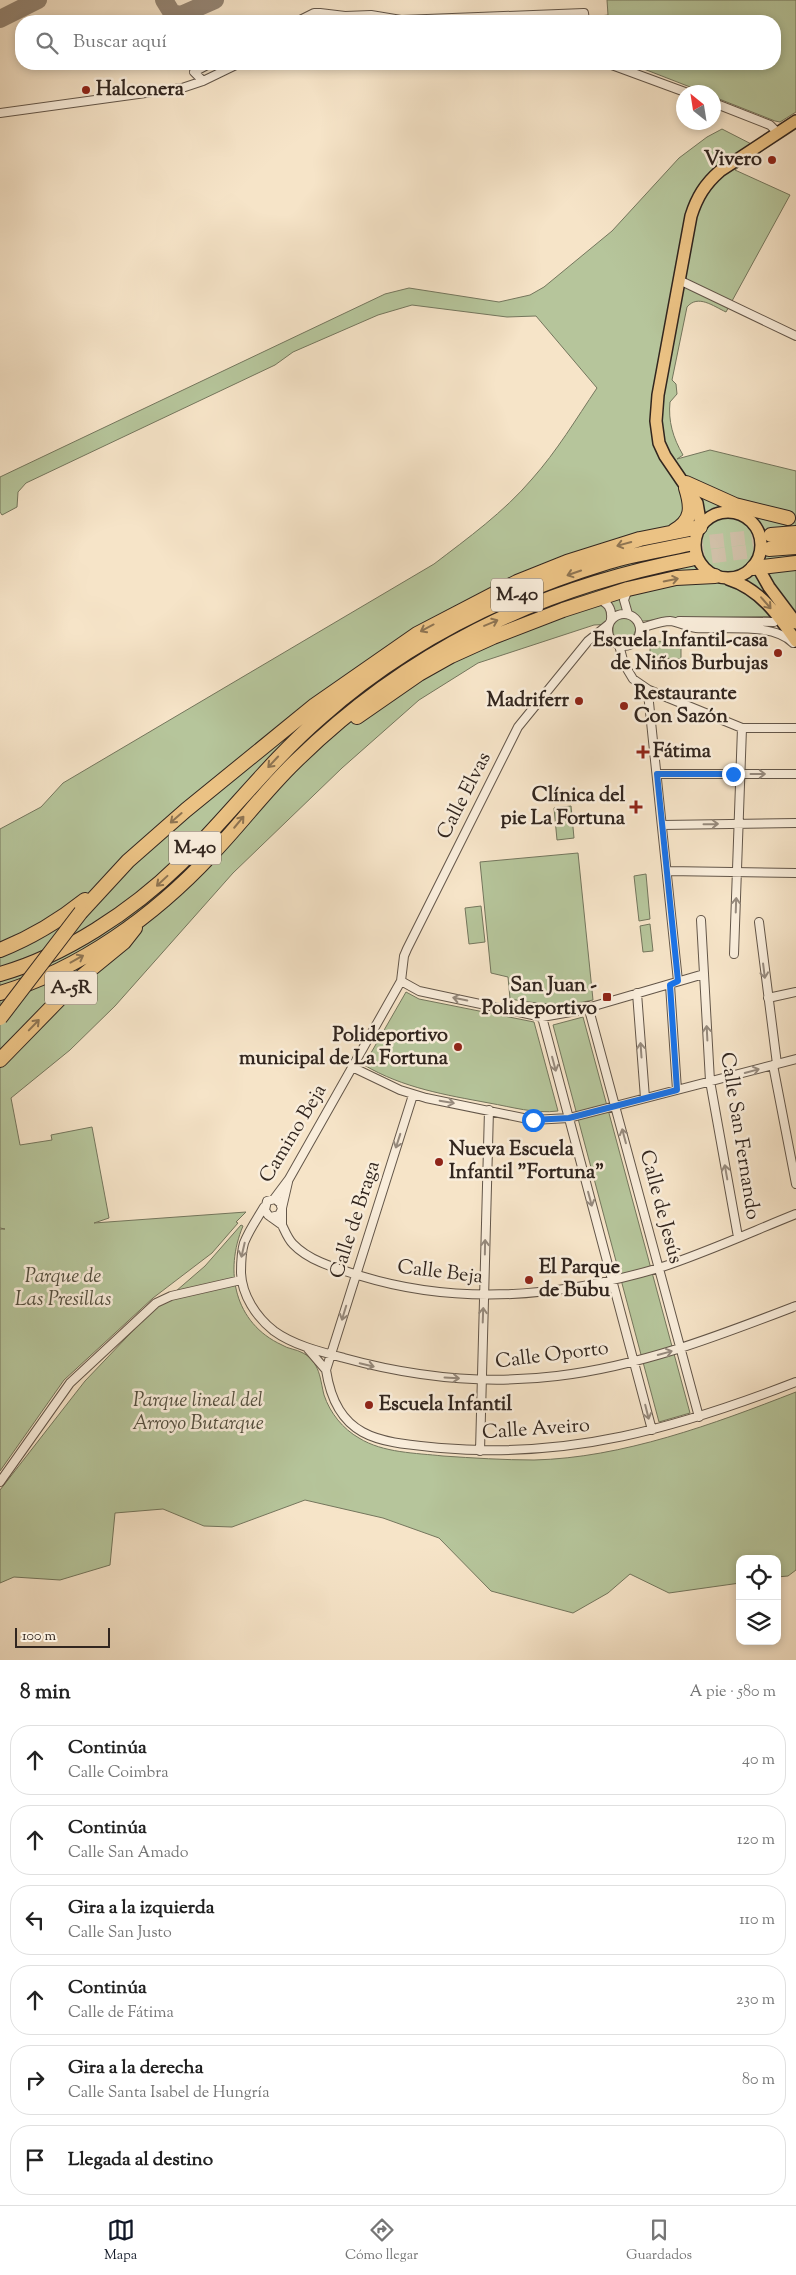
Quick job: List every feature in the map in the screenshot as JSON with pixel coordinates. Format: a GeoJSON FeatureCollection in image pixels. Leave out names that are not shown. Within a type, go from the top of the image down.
{"type":"FeatureCollection","features":[{"type":"Feature","properties":{"kind":"highway"},"geometry":{"type":"LineString","coordinates":[[682,481],[735,505],[792,518]]}},
{"type":"Feature","properties":{"kind":"highway"},"geometry":{"type":"LineString","coordinates":[[672,533],[685,523],[690,515],[691,503],[682,481]]}},
{"type":"Feature","properties":{"kind":"highway"},"geometry":{"type":"LineString","coordinates":[[746,517],[792,518]]}},
{"type":"Feature","properties":{"kind":"highway"},"geometry":{"type":"LineString","coordinates":[[242,766],[349,679],[434,625],[517,582],[567,562],[604,549],[701,527]]}},
{"type":"Feature","properties":{"kind":"highway"},"geometry":{"type":"LineString","coordinates":[[796,533],[770,542],[796,547]]}},
{"type":"Feature","properties":{"kind":"highway","name":"M-40"},"geometry":{"type":"LineString","coordinates":[[0,974],[70,945],[108,921],[156,886],[180,864],[285,750],[362,683],[458,623],[540,585],[610,561],[689,544]]}},
{"type":"Feature","properties":{"kind":"highway","name":"M-40"},"geometry":{"type":"LineString","coordinates":[[0,993],[18,987],[75,961],[143,918],[166,900],[212,854],[296,761],[369,696],[431,654],[477,628],[556,596],[613,577],[691,560]]}},
{"type":"Feature","properties":{"kind":"highway"},"geometry":{"type":"LineString","coordinates":[[756,566],[796,563]]}},
{"type":"Feature","properties":{"kind":"highway"},"geometry":{"type":"LineString","coordinates":[[296,761],[314,752],[357,716],[419,674],[451,656],[493,637],[596,598],[628,589],[676,578],[720,577]]}},
{"type":"Feature","properties":{"kind":"highway","name":"A-5R"},"geometry":{"type":"LineString","coordinates":[[0,1018],[81,912],[128,861],[186,810],[242,766],[272,747],[333,698],[362,683]]}},
{"type":"Feature","properties":{"kind":"highway"},"geometry":{"type":"LineString","coordinates":[[0,950],[40,931],[70,912],[128,861]]}},
{"type":"Feature","properties":{"kind":"highway","name":"A-5R"},"geometry":{"type":"LineString","coordinates":[[0,1060],[80,978],[124,942],[143,918]]}},
{"type":"Feature","properties":{"kind":"main road"},"geometry":{"type":"LineString","coordinates":[[701,527],[697,503],[659,443],[656,421],[658,395],[691,216],[700,193],[720,171],[796,121]]}},
{"type":"Feature","properties":{"kind":"main road"},"geometry":{"type":"LineString","coordinates":[[682,481],[703,496],[746,517],[756,526],[761,537],[762,550],[756,566],[742,576],[720,577]]}},
{"type":"Feature","properties":{"kind":"main road"},"geometry":{"type":"LineString","coordinates":[[733,512],[714,515],[701,527],[695,543],[697,558],[703,567],[720,577],[739,583],[759,594],[796,642]]}},
{"type":"Feature","properties":{"kind":"main road"},"geometry":{"type":"LineString","coordinates":[[756,566],[796,623]]}},
{"type":"Feature","properties":{"kind":"street"},"geometry":{"type":"LineString","coordinates":[[556,15],[584,13],[584,15]]}},
{"type":"Feature","properties":{"kind":"street"},"geometry":{"type":"LineString","coordinates":[[189,86],[194,72],[198,70]]}},
{"type":"Feature","properties":{"kind":"street"},"geometry":{"type":"LineString","coordinates":[[0,113],[189,86],[226,70]]}},
{"type":"Feature","properties":{"kind":"street"},"geometry":{"type":"LineString","coordinates":[[625,70],[676,89]]}},
{"type":"Feature","properties":{"kind":"street"},"geometry":{"type":"LineString","coordinates":[[194,72],[203,81]]}},
{"type":"Feature","properties":{"kind":"street"},"geometry":{"type":"LineString","coordinates":[[721,106],[770,125],[778,133]]}},
{"type":"Feature","properties":{"kind":"street"},"geometry":{"type":"LineString","coordinates":[[679,280],[796,336]]}},
{"type":"Feature","properties":{"kind":"street"},"geometry":{"type":"LineString","coordinates":[[628,589],[624,600],[628,614]]}},
{"type":"Feature","properties":{"kind":"street"},"geometry":{"type":"LineString","coordinates":[[596,598],[608,604],[611,609],[608,631],[610,638],[619,645],[624,646],[634,642],[637,638],[640,628],[636,619],[628,614],[619,614],[610,622]]}},
{"type":"Feature","properties":{"kind":"street"},"geometry":{"type":"LineString","coordinates":[[640,628],[669,621],[774,622]]}},
{"type":"Feature","properties":{"kind":"street"},"geometry":{"type":"LineString","coordinates":[[669,621],[694,628],[774,632],[789,639],[796,646]]}},
{"type":"Feature","properties":{"kind":"street","name":"Calle Elvas"},"geometry":{"type":"LineString","coordinates":[[401,981],[404,956],[407,949],[518,727],[588,641],[610,622]]}},
{"type":"Feature","properties":{"kind":"street"},"geometry":{"type":"LineString","coordinates":[[588,641],[597,638],[610,638]]}},
{"type":"Feature","properties":{"kind":"street"},"geometry":{"type":"LineString","coordinates":[[619,645],[624,664],[633,679],[649,690],[742,728],[796,728]]}},
{"type":"Feature","properties":{"kind":"street"},"geometry":{"type":"LineString","coordinates":[[649,690],[678,981]]}},
{"type":"Feature","properties":{"kind":"street"},"geometry":{"type":"LineString","coordinates":[[734,954],[742,728]]}},
{"type":"Feature","properties":{"kind":"street"},"geometry":{"type":"LineString","coordinates":[[657,774],[796,774]]}},
{"type":"Feature","properties":{"kind":"street"},"geometry":{"type":"LineString","coordinates":[[662,825],[796,823]]}},
{"type":"Feature","properties":{"kind":"street"},"geometry":{"type":"LineString","coordinates":[[667,871],[796,873]]}},
{"type":"Feature","properties":{"kind":"street","name":"Calle San Fernando"},"geometry":{"type":"LineString","coordinates":[[701,920],[710,1081],[738,1237]]}},
{"type":"Feature","properties":{"kind":"street"},"geometry":{"type":"LineString","coordinates":[[759,922],[775,1064],[796,1184]]}},
{"type":"Feature","properties":{"kind":"street"},"geometry":{"type":"LineString","coordinates":[[401,981],[419,991],[542,1017],[566,1014],[588,1006],[670,985],[704,974]]}},
{"type":"Feature","properties":{"kind":"street","name":"Camino Beja"},"geometry":{"type":"LineString","coordinates":[[274,1199],[289,1179],[401,981]]}},
{"type":"Feature","properties":{"kind":"street"},"geometry":{"type":"LineString","coordinates":[[670,985],[677,1090]]}},
{"type":"Feature","properties":{"kind":"street"},"geometry":{"type":"LineString","coordinates":[[768,998],[796,992]]}},
{"type":"Feature","properties":{"kind":"street"},"geometry":{"type":"LineString","coordinates":[[637,993],[645,1098]]}},
{"type":"Feature","properties":{"kind":"street","name":"Calle de Jesús"},"geometry":{"type":"LineString","coordinates":[[588,1006],[699,1417]]}},
{"type":"Feature","properties":{"kind":"street"},"geometry":{"type":"LineString","coordinates":[[542,1017],[652,1430]]}},
{"type":"Feature","properties":{"kind":"street"},"geometry":{"type":"LineString","coordinates":[[352,1067],[413,1095],[533,1120],[569,1118],[796,1059]]}},
{"type":"Feature","properties":{"kind":"street","name":"Calle de Braga"},"geometry":{"type":"LineString","coordinates":[[330,1355],[413,1095]]}},
{"type":"Feature","properties":{"kind":"street"},"geometry":{"type":"LineString","coordinates":[[480,1451],[489,1110]]}},
{"type":"Feature","properties":{"kind":"street"},"geometry":{"type":"LineString","coordinates":[[271,1216],[279,1215],[289,1179]]}},
{"type":"Feature","properties":{"kind":"street"},"geometry":{"type":"LineString","coordinates":[[274,1199],[280,1202],[282,1225],[266,1213],[264,1207],[268,1200],[274,1199]]}},
{"type":"Feature","properties":{"kind":"street","name":"Calle Oporto"},"geometry":{"type":"LineString","coordinates":[[264,1207],[244,1244],[241,1259],[242,1280],[253,1309],[267,1325],[281,1336],[330,1355],[404,1372],[481,1380],[558,1376],[634,1362],[681,1349],[796,1306]]}},
{"type":"Feature","properties":{"kind":"street","name":"Calle Beja"},"geometry":{"type":"LineString","coordinates":[[282,1225],[292,1243],[300,1251],[310,1257],[356,1274],[418,1290],[484,1296],[548,1292],[612,1280],[659,1267],[796,1214]]}},
{"type":"Feature","properties":{"kind":"street"},"geometry":{"type":"LineString","coordinates":[[0,1482],[70,1384],[156,1304],[171,1296],[242,1280]]}},
{"type":"Feature","properties":{"kind":"street","name":"Calle Oporto"},"geometry":{"type":"LineString","coordinates":[[306,1346],[326,1370]]}},
{"type":"Feature","properties":{"kind":"street","name":"Calle Aveiro"},"geometry":{"type":"LineString","coordinates":[[330,1355],[326,1370],[333,1400],[350,1423],[363,1434],[393,1443],[480,1451],[567,1447],[652,1430],[699,1417],[796,1382]]}},
{"type":"Feature","properties":{"kind":"green space"},"geometry":{"type":"Polygon","coordinates":[[[607,0],[796,0],[796,112],[780,122],[721,100],[721,85],[685,85],[646,70],[781,70],[781,15],[608,15],[607,0]]]}},
{"type":"Feature","properties":{"kind":"green space","name":"Parque de Las Presillas"},"geometry":{"type":"Polygon","coordinates":[[[721,130],[763,150],[735,170],[790,195],[726,312],[701,301],[691,303],[687,307],[672,380],[676,384],[677,394],[670,402],[671,423],[676,442],[683,455],[677,459],[710,450],[796,471],[796,616],[672,618],[634,622],[636,629],[633,637],[623,641],[613,635],[613,624],[594,625],[478,663],[419,700],[342,768],[233,873],[115,1006],[70,1050],[11,1098],[20,1145],[52,1140],[51,1135],[92,1127],[109,1218],[94,1223],[246,1212],[212,1253],[153,1298],[64,1380],[0,1471],[0,1229],[5,1229],[0,1228],[0,829],[41,807],[63,783],[434,564],[510,503],[550,457],[597,388],[536,316],[507,317],[412,305],[378,315],[293,352],[275,365],[26,483],[18,492],[17,507],[2,515],[0,512],[0,477],[385,294],[409,288],[499,302],[530,295],[544,287],[612,231],[679,158],[707,137],[721,130]]]}},
{"type":"Feature","properties":{"kind":"green space"},"geometry":{"type":"Polygon","coordinates":[[[650,641],[681,642],[681,659],[650,658],[650,641]]]}},
{"type":"Feature","properties":{"kind":"green space"},"geometry":{"type":"Polygon","coordinates":[[[571,806],[574,838],[557,840],[554,808],[571,806]]]}},
{"type":"Feature","properties":{"kind":"green space"},"geometry":{"type":"Polygon","coordinates":[[[578,853],[593,1000],[572,1004],[552,1004],[510,999],[508,977],[491,973],[480,862],[578,853]]]}},
{"type":"Feature","properties":{"kind":"green space"},"geometry":{"type":"Polygon","coordinates":[[[646,874],[650,919],[639,921],[634,876],[646,874]]]}},
{"type":"Feature","properties":{"kind":"green space"},"geometry":{"type":"Polygon","coordinates":[[[481,906],[485,942],[469,944],[465,908],[481,906]]]}},
{"type":"Feature","properties":{"kind":"green space"},"geometry":{"type":"Polygon","coordinates":[[[650,924],[653,951],[643,952],[640,926],[650,924]]]}},
{"type":"Feature","properties":{"kind":"green space","name":"Polideportivo municipal de La Fortuna"},"geometry":{"type":"Polygon","coordinates":[[[406,992],[419,999],[534,1022],[558,1111],[524,1110],[441,1094],[394,1080],[364,1065],[406,992]]]}},
{"type":"Feature","properties":{"kind":"green space"},"geometry":{"type":"Polygon","coordinates":[[[583,1017],[690,1413],[659,1422],[553,1025],[583,1017]]]}},
{"type":"Feature","properties":{"kind":"green space","name":"Parque lineal del Arroyo Butarque"},"geometry":{"type":"Polygon","coordinates":[[[241,1225],[243,1226],[234,1260],[234,1278],[237,1294],[244,1310],[253,1323],[266,1335],[284,1346],[300,1352],[313,1361],[320,1377],[324,1395],[338,1420],[353,1434],[378,1447],[411,1453],[511,1460],[567,1458],[601,1453],[667,1437],[733,1416],[796,1392],[796,1570],[788,1576],[781,1577],[781,1555],[736,1555],[736,1584],[669,1593],[630,1574],[608,1593],[573,1613],[491,1591],[439,1538],[383,1518],[305,1500],[232,1527],[204,1526],[163,1509],[115,1513],[110,1565],[60,1580],[14,1577],[0,1583],[0,1490],[85,1381],[146,1317],[205,1266],[241,1225]]]}},
{"type":"Feature","properties":{"kind":"taxiway"},"geometry":{"type":"LineString","coordinates":[[0,19],[38,0]]}},
{"type":"Feature","properties":{"kind":"taxiway"},"geometry":{"type":"LineString","coordinates":[[164,0],[172,13],[181,15],[215,0]]}},
{"type":"Feature","properties":{"kind":"tunnel"},"geometry":{"type":"LineString","coordinates":[[689,544],[771,535]]}},
{"type":"Feature","properties":{"kind":"tunnel"},"geometry":{"type":"LineString","coordinates":[[691,559],[769,549]]}},
{"type":"Feature","properties":{"kind":"place","name":"Halconera"},"geometry":{"type":"Point","coordinates":[86,90]}},
{"type":"Feature","properties":{"kind":"place","name":"Vivero"},"geometry":{"type":"Point","coordinates":[772,160]}},
{"type":"Feature","properties":{"kind":"place","name":"Escuela Infantil-casa de Niños Burbujas"},"geometry":{"type":"Point","coordinates":[778,653]}},
{"type":"Feature","properties":{"kind":"place","name":"Madriferr"},"geometry":{"type":"Point","coordinates":[579,701]}},
{"type":"Feature","properties":{"kind":"place","name":"Restaurante Con Sazón"},"geometry":{"type":"Point","coordinates":[624,706]}},
{"type":"Feature","properties":{"kind":"place","name":"Fátima"},"geometry":{"type":"Point","coordinates":[643,752]}},
{"type":"Feature","properties":{"kind":"place","name":"Clínica del pie La Fortuna"},"geometry":{"type":"Point","coordinates":[636,807]}},
{"type":"Feature","properties":{"kind":"place","name":"San Juan - Polideportivo"},"geometry":{"type":"Point","coordinates":[607,997]}},
{"type":"Feature","properties":{"kind":"place","name":"Polideportivo municipal de La Fortuna"},"geometry":{"type":"Point","coordinates":[458,1047]}},
{"type":"Feature","properties":{"kind":"place","name":"Nueva Escuela Infantil \"Fortuna\""},"geometry":{"type":"Point","coordinates":[439,1162]}},
{"type":"Feature","properties":{"kind":"place","name":"El Parque de Bubu"},"geometry":{"type":"Point","coordinates":[529,1280]}},
{"type":"Feature","properties":{"kind":"place","name":"Escuela Infantil"},"geometry":{"type":"Point","coordinates":[369,1405]}},
{"type":"Feature","properties":{"kind":"route"},"geometry":{"type":"LineString","coordinates":[[533,1120],[569,1118],[677,1090],[670,985],[678,981],[657,774],[733,774]]}}]}
